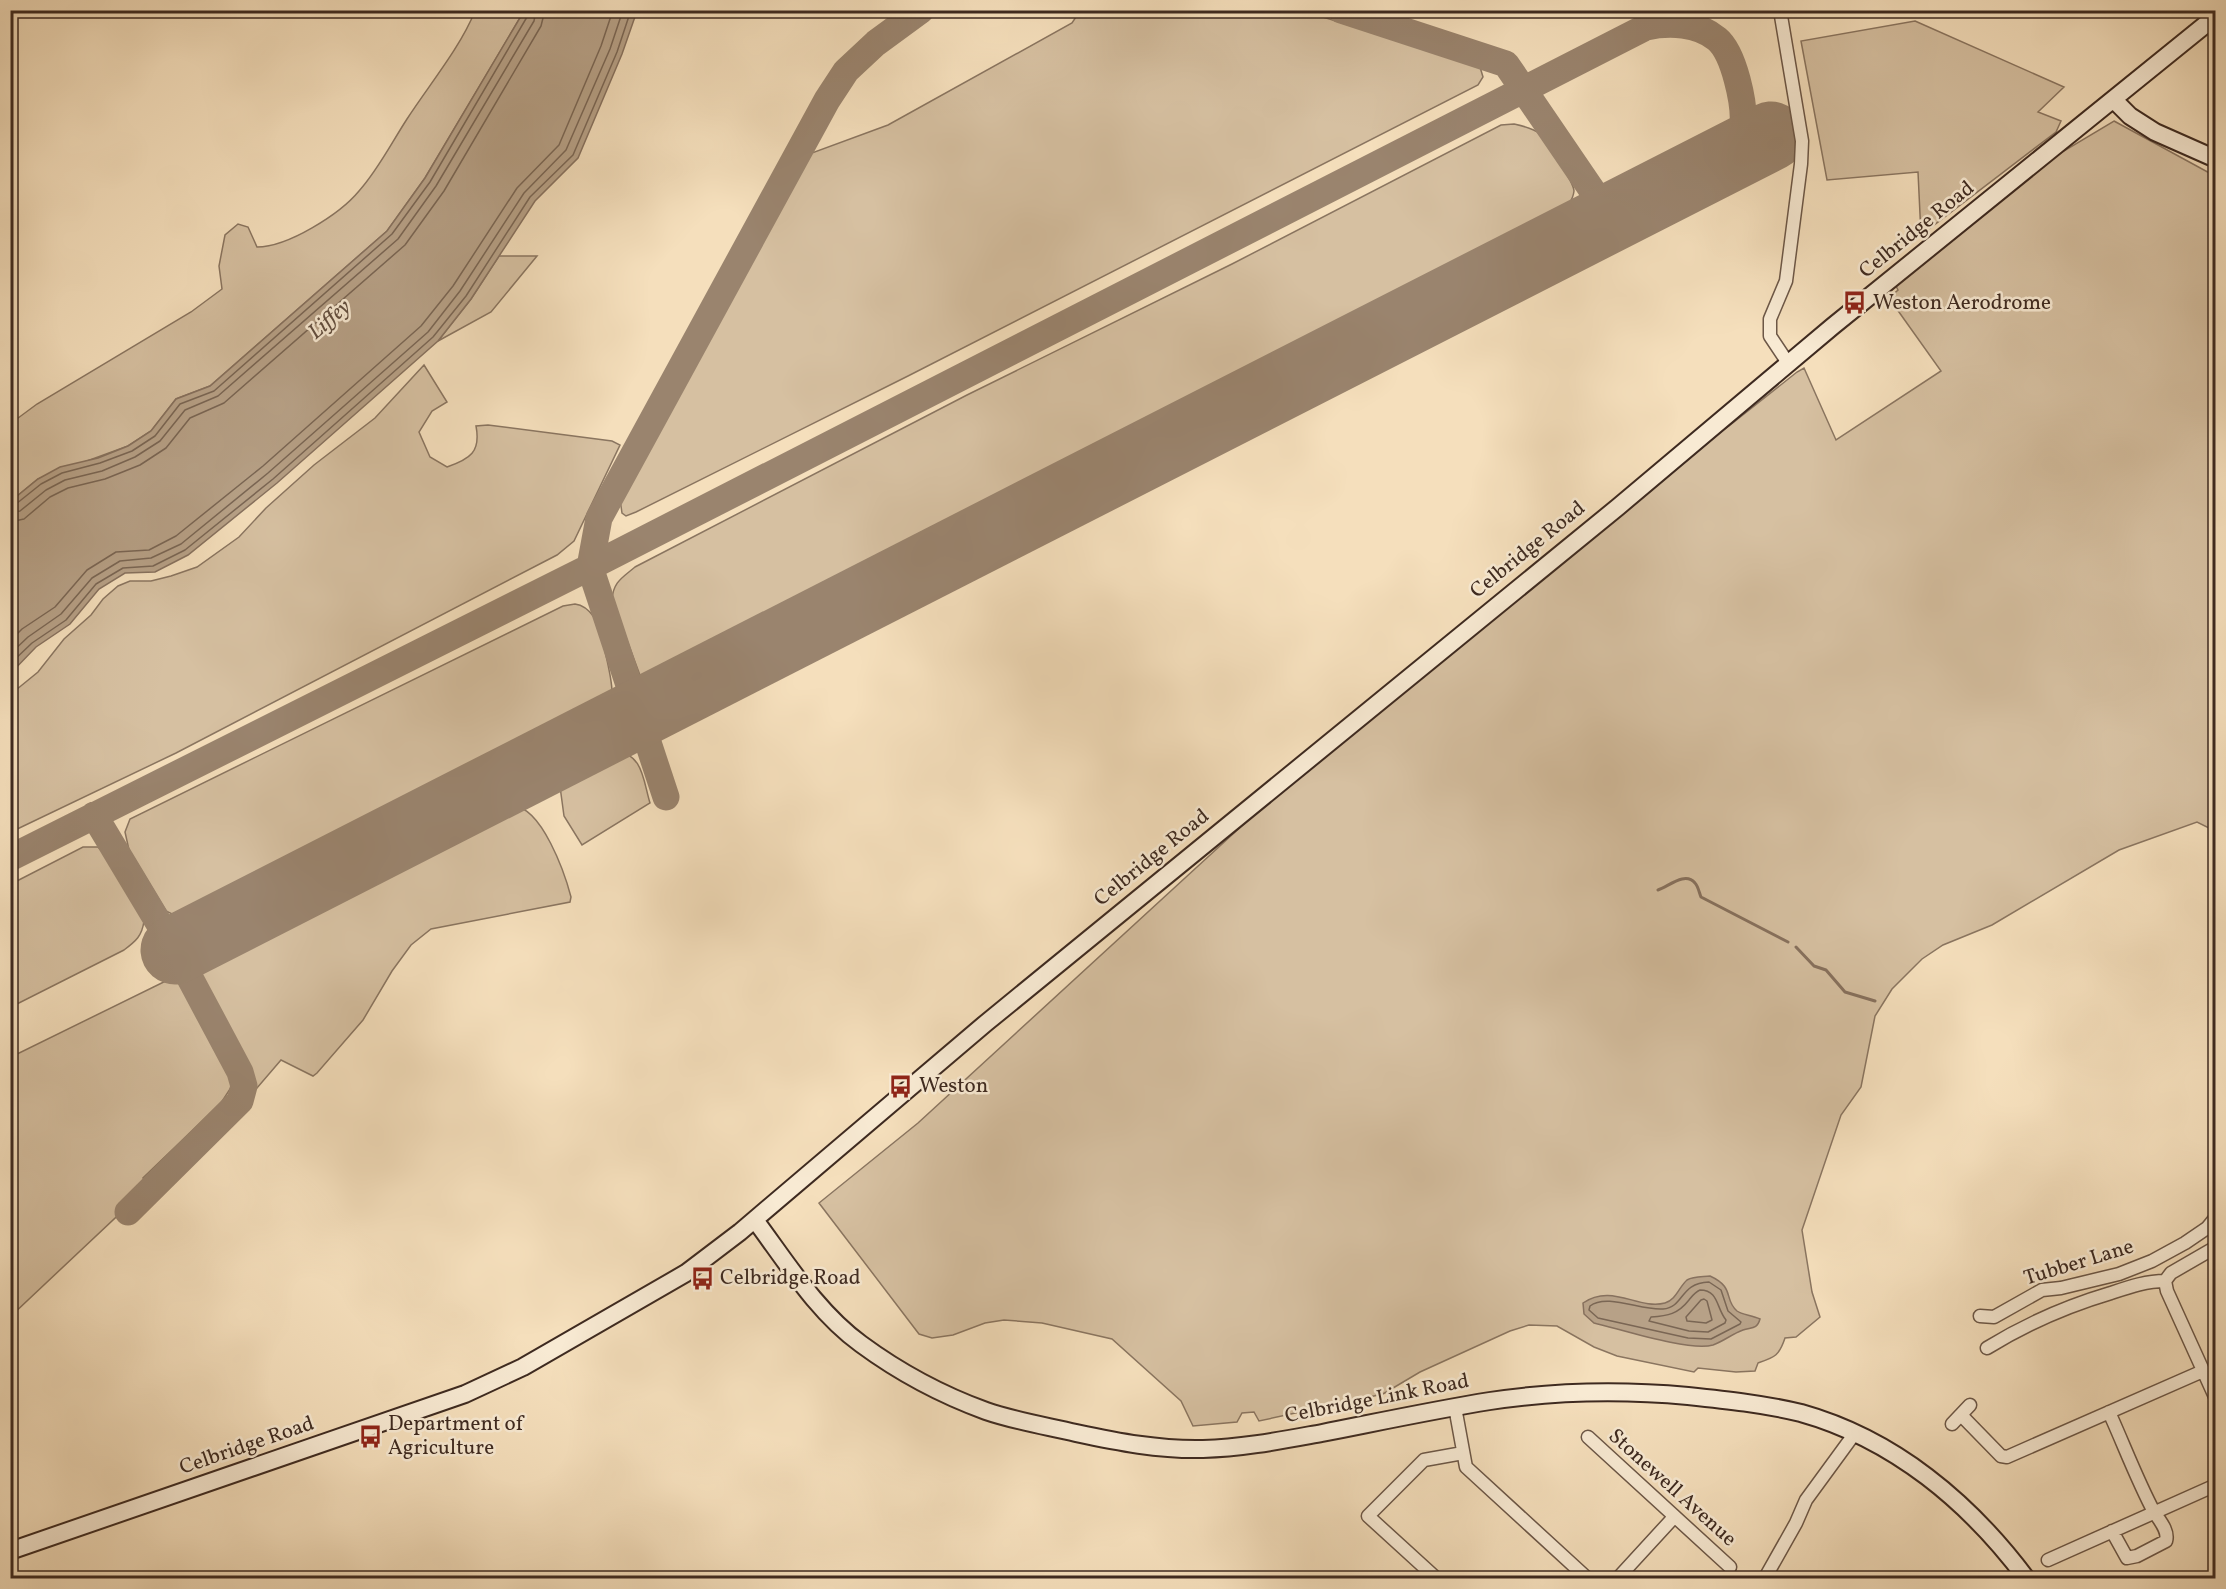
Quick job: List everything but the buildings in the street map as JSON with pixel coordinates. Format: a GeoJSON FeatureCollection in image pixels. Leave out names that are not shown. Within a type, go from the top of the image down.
{"type":"FeatureCollection","features":[{"type":"Feature","properties":{"kind":"main road","name":"Celbridge Road"},"geometry":{"type":"LineString","coordinates":[[10,1551],[482,1387],[523,1367],[686,1273],[755,1220],[920,1077],[1618,507],[1788,363],[2216,16]]}},
{"type":"Feature","properties":{"kind":"main road"},"geometry":{"type":"LineString","coordinates":[[2114,100],[2130,116],[2155,132],[2216,159]]}},
{"type":"Feature","properties":{"kind":"main road","name":"Celbridge Link Road"},"geometry":{"type":"LineString","coordinates":[[755,1220],[810,1294],[859,1343],[920,1382],[988,1412],[1119,1442],[1164,1448],[1201,1449],[1231,1448],[1287,1439],[1517,1397],[1571,1393],[1666,1394],[1772,1407],[1804,1414],[1855,1433],[1909,1463],[1955,1499],[1991,1535],[2026,1578]]}},
{"type":"Feature","properties":{"kind":"street"},"geometry":{"type":"LineString","coordinates":[[1780,10],[1802,141],[1786,281],[1770,319],[1770,336],[1788,363]]}},
{"type":"Feature","properties":{"kind":"street","name":"Tubber Lane"},"geometry":{"type":"LineString","coordinates":[[1980,1316],[1994,1317],[2042,1290],[2119,1274],[2152,1261],[2207,1228],[2216,1217]]}},
{"type":"Feature","properties":{"kind":"street"},"geometry":{"type":"LineString","coordinates":[[2216,1247],[2171,1273],[2165,1281],[2167,1291],[2216,1399]]}},
{"type":"Feature","properties":{"kind":"street"},"geometry":{"type":"LineString","coordinates":[[1987,1348],[2022,1327],[2083,1301],[2146,1282],[2165,1281]]}},
{"type":"Feature","properties":{"kind":"street"},"geometry":{"type":"LineString","coordinates":[[1970,1404],[1956,1419],[2001,1456],[2010,1456],[2203,1371]]}},
{"type":"Feature","properties":{"kind":"street"},"geometry":{"type":"LineString","coordinates":[[1455,1407],[1466,1467],[1587,1578]]}},
{"type":"Feature","properties":{"kind":"street"},"geometry":{"type":"LineString","coordinates":[[2109,1412],[2155,1513],[2168,1535],[2166,1541],[2137,1556],[2125,1557],[2112,1531]]}},
{"type":"Feature","properties":{"kind":"street"},"geometry":{"type":"LineString","coordinates":[[1765,1578],[1796,1523],[1806,1500],[1855,1433]]}},
{"type":"Feature","properties":{"kind":"street","name":"Stonewell Avenue"},"geometry":{"type":"LineString","coordinates":[[1588,1437],[1730,1567]]}},
{"type":"Feature","properties":{"kind":"street"},"geometry":{"type":"LineString","coordinates":[[1436,1578],[1368,1516],[1424,1460],[1463,1453]]}},
{"type":"Feature","properties":{"kind":"street"},"geometry":{"type":"LineString","coordinates":[[2049,1560],[2216,1485]]}},
{"type":"Feature","properties":{"kind":"street"},"geometry":{"type":"LineString","coordinates":[[1618,1578],[1674,1517]]}},
{"type":"Feature","properties":{"kind":"shaded area"},"geometry":{"type":"Polygon","coordinates":[[[475,11],[524,11],[425,178],[387,231],[210,386],[176,399],[151,431],[128,446],[38,479],[11,501],[10,424],[37,404],[191,312],[222,289],[219,266],[225,235],[238,224],[248,227],[257,247],[270,246],[312,228],[350,200],[379,165],[453,52],[475,11]]]}},
{"type":"Feature","properties":{"kind":"shaded area"},"geometry":{"type":"Polygon","coordinates":[[[1080,11],[1303,11],[1468,61],[1480,67],[1483,77],[1478,85],[908,376],[636,512],[626,516],[622,513],[620,499],[809,154],[888,125],[1072,23],[1080,11]]]}},
{"type":"Feature","properties":{"kind":"shaded area"},"geometry":{"type":"Polygon","coordinates":[[[1915,21],[2064,87],[2038,112],[2061,121],[2056,132],[1921,235],[1918,172],[1827,180],[1801,41],[1915,21]]]}},
{"type":"Feature","properties":{"kind":"shaded area"},"geometry":{"type":"Polygon","coordinates":[[[2114,121],[2215,176],[2215,831],[2197,822],[2119,850],[1992,925],[1943,945],[1922,959],[1892,989],[1875,1016],[1861,1087],[1841,1115],[1802,1230],[1812,1292],[1820,1317],[1796,1337],[1785,1338],[1781,1349],[1772,1357],[1758,1363],[1755,1371],[1736,1372],[1698,1368],[1694,1372],[1617,1356],[1594,1347],[1557,1326],[1529,1325],[1510,1331],[1420,1372],[1383,1394],[1259,1421],[1254,1412],[1242,1413],[1237,1422],[1193,1426],[1181,1401],[1112,1339],[1042,1323],[1004,1320],[985,1323],[953,1335],[932,1338],[919,1334],[819,1203],[918,1123],[1270,800],[1711,437],[1729,426],[1797,372],[1804,368],[1836,440],[1941,371],[1889,298],[1898,290],[1896,286],[2047,161],[2114,121]]]}},
{"type":"Feature","properties":{"kind":"shaded area"},"geometry":{"type":"Polygon","coordinates":[[[1514,124],[1540,134],[1573,186],[1574,191],[1569,204],[1559,215],[1233,381],[1079,463],[672,666],[647,678],[641,678],[612,600],[616,585],[635,567],[967,395],[1232,264],[1501,125],[1514,124]]]}},
{"type":"Feature","properties":{"kind":"shaded area"},"geometry":{"type":"Polygon","coordinates":[[[499,256],[537,256],[491,312],[438,341],[471,299],[499,256]]]}},
{"type":"Feature","properties":{"kind":"shaded area"},"geometry":{"type":"Polygon","coordinates":[[[424,365],[447,402],[432,411],[419,432],[430,457],[447,467],[462,461],[472,453],[477,442],[476,426],[488,425],[612,441],[620,445],[574,541],[557,555],[176,753],[11,832],[11,694],[38,672],[64,639],[118,586],[130,581],[151,581],[197,567],[239,537],[266,508],[314,465],[375,418],[424,365]]]}},
{"type":"Feature","properties":{"kind":"shaded area"},"geometry":{"type":"Polygon","coordinates":[[[575,604],[590,612],[600,632],[612,686],[612,692],[605,701],[494,759],[188,910],[172,914],[166,911],[129,850],[125,832],[130,819],[563,606],[575,604]]]}},
{"type":"Feature","properties":{"kind":"shaded area"},"geometry":{"type":"Polygon","coordinates":[[[614,752],[624,753],[636,762],[650,803],[582,845],[564,816],[559,779],[614,752]]]}},
{"type":"Feature","properties":{"kind":"shaded area"},"geometry":{"type":"Polygon","coordinates":[[[513,806],[524,809],[543,829],[558,858],[571,897],[570,902],[431,929],[411,945],[392,971],[363,1020],[317,1073],[313,1076],[281,1060],[257,1088],[248,1080],[230,1040],[197,980],[196,970],[203,960],[513,806]]]}},
{"type":"Feature","properties":{"kind":"shaded area"},"geometry":{"type":"Polygon","coordinates":[[[83,847],[98,847],[109,858],[144,921],[142,931],[124,950],[11,1007],[11,884],[83,847]]]}},
{"type":"Feature","properties":{"kind":"shaded area"},"geometry":{"type":"Polygon","coordinates":[[[180,974],[190,987],[232,1068],[232,1086],[221,1103],[143,1178],[148,1187],[11,1316],[11,1057],[180,974]]]}},
{"type":"Feature","properties":{"kind":"water","name":"Liffey"},"geometry":{"type":"Polygon","coordinates":[[[524,11],[637,11],[622,54],[578,158],[535,201],[471,299],[438,341],[277,483],[188,555],[155,572],[125,573],[99,589],[70,624],[36,647],[11,673],[11,501],[38,479],[60,467],[98,458],[128,446],[151,431],[176,399],[210,386],[387,231],[425,178],[524,11]]]}},
{"type":"Feature","properties":{"kind":"water"},"geometry":{"type":"Polygon","coordinates":[[[1710,1276],[1723,1285],[1737,1311],[1760,1319],[1757,1325],[1721,1342],[1702,1346],[1672,1343],[1594,1323],[1584,1314],[1583,1303],[1604,1296],[1615,1296],[1645,1303],[1665,1303],[1672,1299],[1687,1280],[1710,1276]]]}},
{"type":"Feature","properties":{"kind":"waterway"},"geometry":{"type":"LineString","coordinates":[[1658,890],[1682,879],[1691,880],[1697,886],[1701,897],[1788,942]]}},
{"type":"Feature","properties":{"kind":"waterway"},"geometry":{"type":"LineString","coordinates":[[1796,947],[1814,966],[1826,970],[1845,992],[1875,1001]]}},
{"type":"Feature","properties":{"kind":"taxiway"},"geometry":{"type":"LineString","coordinates":[[666,797],[590,567],[599,518],[827,100],[846,71],[876,43],[921,10]]}},
{"type":"Feature","properties":{"kind":"taxiway"},"geometry":{"type":"LineString","coordinates":[[1341,10],[1506,64],[1611,218]]}},
{"type":"Feature","properties":{"kind":"taxiway"},"geometry":{"type":"LineString","coordinates":[[10,858],[590,567],[1646,27],[1674,24],[1701,30],[1717,39],[1729,55],[1740,92],[1743,128],[1736,147],[1719,163]]}},
{"type":"Feature","properties":{"kind":"taxiway"},"geometry":{"type":"LineString","coordinates":[[94,815],[175,950],[240,1072],[244,1086],[240,1101],[128,1212]]}},
{"type":"Feature","properties":{"kind":"runway"},"geometry":{"type":"LineString","coordinates":[[175,950],[1771,136]]}},
{"type":"Feature","properties":{"kind":"place","name":"Weston Aerodrome"},"geometry":{"type":"Point","coordinates":[1855,303]}},
{"type":"Feature","properties":{"kind":"place","name":"Weston"},"geometry":{"type":"Point","coordinates":[901,1086]}},
{"type":"Feature","properties":{"kind":"place","name":"Celbridge Road"},"geometry":{"type":"Point","coordinates":[702,1278]}},
{"type":"Feature","properties":{"kind":"place","name":"Department of Agriculture"},"geometry":{"type":"Point","coordinates":[370,1436]}}]}
